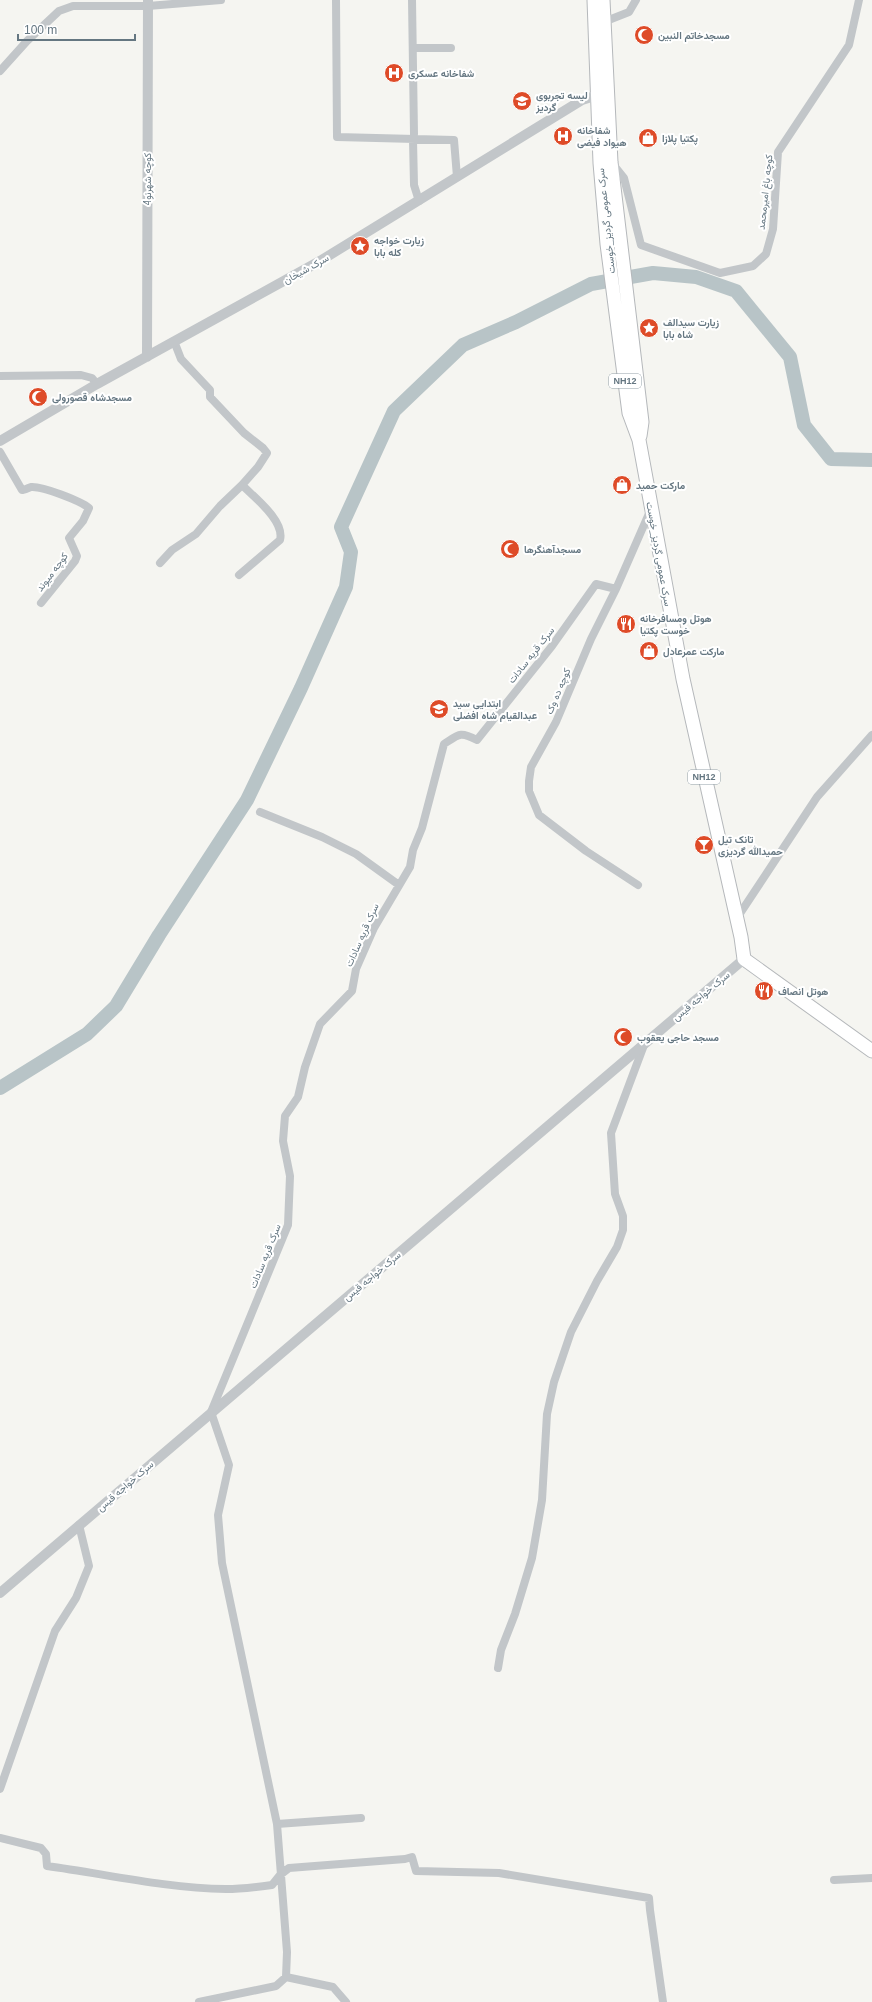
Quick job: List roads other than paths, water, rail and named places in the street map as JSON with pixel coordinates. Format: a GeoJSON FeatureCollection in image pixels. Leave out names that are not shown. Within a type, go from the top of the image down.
{"type":"FeatureCollection","features":[{"type":"Feature","properties":{"kind":"highway","name":"سرک عمومی گردیز_خوست"},"geometry":{"type":"LineString","coordinates":[[594,0],[599,24],[603,93],[611,162],[613,243]]}},
{"type":"Feature","properties":{"kind":"highway","name":"سرک عمومی گردیز_خوست"},"geometry":{"type":"LineString","coordinates":[[599,24],[603,0]]}},
{"type":"Feature","properties":{"kind":"highway","name":"سرک عمومی گردیز_خوست"},"geometry":{"type":"LineString","coordinates":[[603,93],[600,163],[613,243],[622,319],[629,413],[639,440],[683,679],[737,918],[744,959]]}},
{"type":"Feature","properties":{"kind":"highway"},"geometry":{"type":"LineString","coordinates":[[744,959],[872,1051]]}},
{"type":"Feature","properties":{"kind":"street"},"geometry":{"type":"LineString","coordinates":[[0,70],[27,41],[59,11],[73,6],[221,0]]}},
{"type":"Feature","properties":{"kind":"street"},"geometry":{"type":"LineString","coordinates":[[336,0],[337,137],[413,137],[454,140],[458,177]]}},
{"type":"Feature","properties":{"kind":"street"},"geometry":{"type":"LineString","coordinates":[[412,0],[414,185],[419,201]]}},
{"type":"Feature","properties":{"kind":"street"},"geometry":{"type":"LineString","coordinates":[[599,24],[629,12],[636,0]]}},
{"type":"Feature","properties":{"kind":"street","name":"کوچه باغ امیرمحمد"},"geometry":{"type":"LineString","coordinates":[[611,162],[624,178],[641,245],[720,273],[754,266],[766,254],[773,229],[778,152],[849,44],[859,0]]}},
{"type":"Feature","properties":{"kind":"street","name":"کوچه شهرنو4"},"geometry":{"type":"LineString","coordinates":[[147,357],[148,3]]}},
{"type":"Feature","properties":{"kind":"street"},"geometry":{"type":"LineString","coordinates":[[413,48],[451,48]]}},
{"type":"Feature","properties":{"kind":"street","name":"سرک شیخان"},"geometry":{"type":"LineString","coordinates":[[0,441],[97,384],[320,261],[582,100],[603,93]]}},
{"type":"Feature","properties":{"kind":"street"},"geometry":{"type":"LineString","coordinates":[[160,563],[172,550],[196,534],[220,506],[258,467],[267,453],[263,448],[244,434],[210,397],[210,390],[181,359],[174,342]]}},
{"type":"Feature","properties":{"kind":"street"},"geometry":{"type":"LineString","coordinates":[[0,376],[81,375],[92,378],[97,384]]}},
{"type":"Feature","properties":{"kind":"street","name":"کوچه میوند"},"geometry":{"type":"LineString","coordinates":[[0,452],[22,490],[31,487],[50,492],[84,504],[89,508],[83,521],[69,538],[77,556],[75,561],[41,603]]}},
{"type":"Feature","properties":{"kind":"street"},"geometry":{"type":"LineString","coordinates":[[239,575],[280,540],[281,536],[278,521],[242,485]]}},
{"type":"Feature","properties":{"kind":"street","name":"کوچه ده وک"},"geometry":{"type":"LineString","coordinates":[[638,885],[586,851],[539,815],[529,791],[531,767],[556,722],[651,508]]}},
{"type":"Feature","properties":{"kind":"street","name":"سرک قریه سادات"},"geometry":{"type":"LineString","coordinates":[[211,1412],[288,1225],[290,1176],[282,1141],[286,1116],[298,1097],[305,1067],[320,1024],[352,991],[356,969],[374,928],[410,867],[413,850],[422,828],[444,744],[458,734],[465,734],[477,740],[552,646],[596,584],[616,589]]}},
{"type":"Feature","properties":{"kind":"street"},"geometry":{"type":"LineString","coordinates":[[737,918],[817,797],[872,735]]}},
{"type":"Feature","properties":{"kind":"street"},"geometry":{"type":"LineString","coordinates":[[260,812],[322,837],[356,854],[399,885]]}},
{"type":"Feature","properties":{"kind":"street","name":"سرک خواجه قیس"},"geometry":{"type":"LineString","coordinates":[[0,1594],[211,1412],[744,959]]}},
{"type":"Feature","properties":{"kind":"street"},"geometry":{"type":"LineString","coordinates":[[498,1668],[501,1650],[515,1614],[532,1558],[542,1500],[547,1414],[554,1382],[571,1332],[597,1281],[617,1247],[623,1230],[623,1216],[615,1194],[611,1133],[644,1044]]}},
{"type":"Feature","properties":{"kind":"street"},"geometry":{"type":"LineString","coordinates":[[199,2002],[276,1986],[286,1977],[287,1952],[277,1824],[222,1563],[218,1515],[229,1465],[211,1412]]}},
{"type":"Feature","properties":{"kind":"street"},"geometry":{"type":"LineString","coordinates":[[0,1789],[55,1631],[76,1598],[89,1566],[79,1525]]}},
{"type":"Feature","properties":{"kind":"street"},"geometry":{"type":"LineString","coordinates":[[277,1824],[361,1818]]}},
{"type":"Feature","properties":{"kind":"street"},"geometry":{"type":"LineString","coordinates":[[0,1838],[41,1848],[46,1854],[47,1866],[121,1876],[139,1882],[227,1889],[272,1885],[280,1875],[289,1868],[405,1859],[412,1857],[416,1871],[499,1873],[650,1898],[650,1910],[663,2002]]}},
{"type":"Feature","properties":{"kind":"street"},"geometry":{"type":"LineString","coordinates":[[834,1880],[872,1878]]}},
{"type":"Feature","properties":{"kind":"street"},"geometry":{"type":"LineString","coordinates":[[286,1977],[333,1987],[346,2002]]}},
{"type":"Feature","properties":{"kind":"waterway"},"geometry":{"type":"LineString","coordinates":[[0,1088],[87,1034],[116,1006],[159,935],[247,800],[301,688],[346,587],[351,552],[341,527],[394,411],[463,345],[516,322],[591,284],[653,273],[696,277],[736,291],[790,357],[804,425],[831,459],[872,460]]}},
{"type":"Feature","properties":{"kind":"place","name":"مسجدخاتم النبین"},"geometry":{"type":"Point","coordinates":[644,35]}},
{"type":"Feature","properties":{"kind":"place","name":"شفاخانه عسکری"},"geometry":{"type":"Point","coordinates":[394,73]}},
{"type":"Feature","properties":{"kind":"place","name":"لیسه تجربوی گردیز"},"geometry":{"type":"Point","coordinates":[522,101]}},
{"type":"Feature","properties":{"kind":"place","name":"شفاخانه هیواد فیضی"},"geometry":{"type":"Point","coordinates":[563,136]}},
{"type":"Feature","properties":{"kind":"place","name":"پکتیا پلازا"},"geometry":{"type":"Point","coordinates":[648,138]}},
{"type":"Feature","properties":{"kind":"place","name":"زیارت خواجه کله بابا"},"geometry":{"type":"Point","coordinates":[360,246]}},
{"type":"Feature","properties":{"kind":"place","name":"زیارت سیدالف شاه بابا"},"geometry":{"type":"Point","coordinates":[649,328]}},
{"type":"Feature","properties":{"kind":"place","name":"مسجدشاه قصورولی"},"geometry":{"type":"Point","coordinates":[38,397]}},
{"type":"Feature","properties":{"kind":"place","name":"مارکت حمید"},"geometry":{"type":"Point","coordinates":[622,485]}},
{"type":"Feature","properties":{"kind":"place","name":"مسجدآهنگرها"},"geometry":{"type":"Point","coordinates":[510,549]}},
{"type":"Feature","properties":{"kind":"place","name":"هوتل ومسافرخانه خوست پکتیا"},"geometry":{"type":"Point","coordinates":[626,624]}},
{"type":"Feature","properties":{"kind":"place","name":"مارکت عمرعادل"},"geometry":{"type":"Point","coordinates":[649,651]}},
{"type":"Feature","properties":{"kind":"place","name":"ابتدایی سید عبدالقیام شاه افضلی"},"geometry":{"type":"Point","coordinates":[439,709]}},
{"type":"Feature","properties":{"kind":"place","name":"تانک تیل حمیدالله گردیزی"},"geometry":{"type":"Point","coordinates":[704,845]}},
{"type":"Feature","properties":{"kind":"place","name":"هوتل انصاف"},"geometry":{"type":"Point","coordinates":[764,991]}},
{"type":"Feature","properties":{"kind":"place","name":"مسجد حاجی یعقوب"},"geometry":{"type":"Point","coordinates":[623,1037]}}]}
